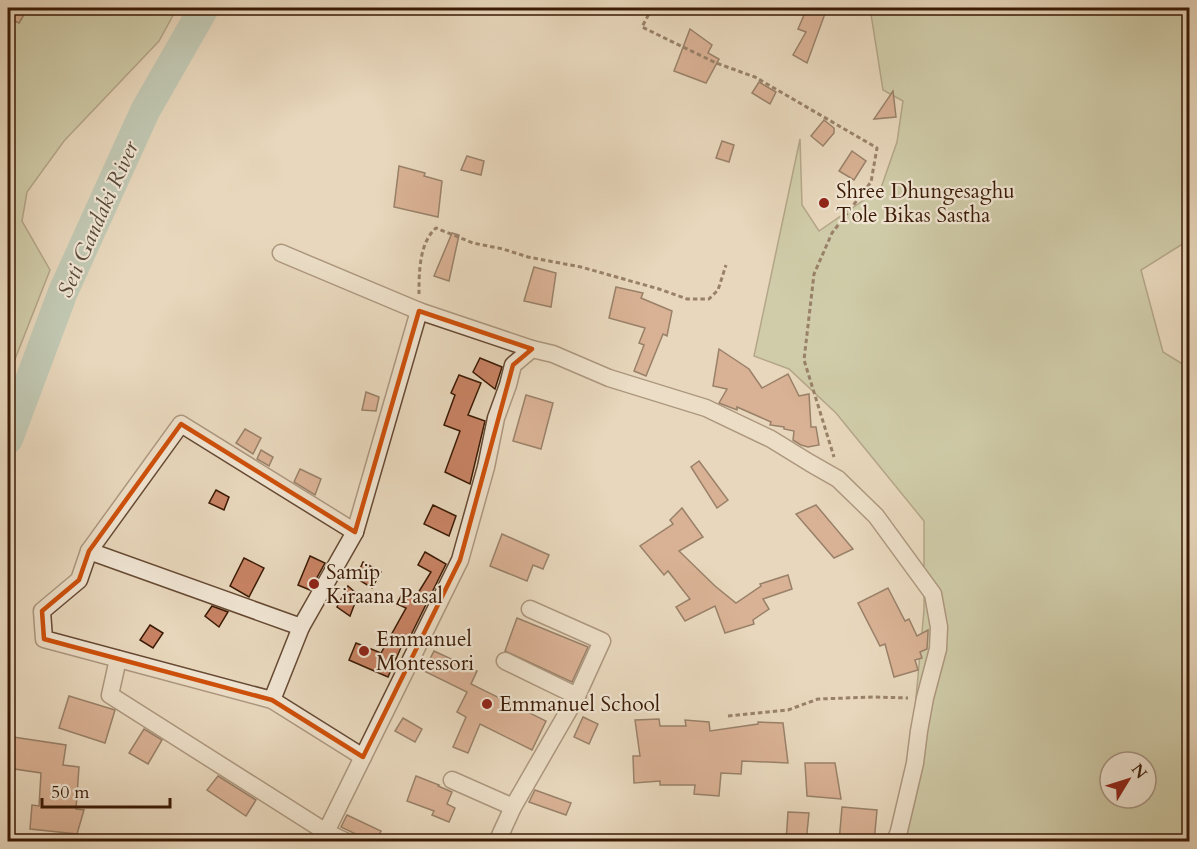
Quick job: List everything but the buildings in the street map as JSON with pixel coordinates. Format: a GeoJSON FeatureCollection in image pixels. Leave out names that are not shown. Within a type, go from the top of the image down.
{"type":"FeatureCollection","features":[{"type":"Feature","properties":{"kind":"street"},"geometry":{"type":"LineString","coordinates":[[281,253],[419,311],[553,354],[609,378],[706,408],[771,439],[838,479],[876,516],[933,594],[939,627],[938,649],[925,698],[915,763],[895,842]]}},
{"type":"Feature","properties":{"kind":"street"},"geometry":{"type":"LineString","coordinates":[[272,700],[301,627],[355,532],[419,311]]}},
{"type":"Feature","properties":{"kind":"street"},"geometry":{"type":"LineString","coordinates":[[323,837],[460,560],[486,467],[496,418],[513,365],[532,349]]}},
{"type":"Feature","properties":{"kind":"street"},"geometry":{"type":"LineString","coordinates":[[355,532],[181,424],[89,551],[79,580],[42,611],[44,639],[272,700],[363,757]]}},
{"type":"Feature","properties":{"kind":"street"},"geometry":{"type":"LineString","coordinates":[[89,551],[301,627]]}},
{"type":"Feature","properties":{"kind":"street"},"geometry":{"type":"LineString","coordinates":[[497,842],[513,807],[577,696],[602,640],[530,609]]}},
{"type":"Feature","properties":{"kind":"street"},"geometry":{"type":"LineString","coordinates":[[118,659],[110,695],[323,837],[347,842]]}},
{"type":"Feature","properties":{"kind":"street"},"geometry":{"type":"LineString","coordinates":[[506,661],[577,696]]}},
{"type":"Feature","properties":{"kind":"street"},"geometry":{"type":"LineString","coordinates":[[452,780],[513,807]]}},
{"type":"Feature","properties":{"kind":"path"},"geometry":{"type":"LineString","coordinates":[[652,8],[642,27],[716,63],[755,77],[877,148],[871,182],[832,232],[814,274],[804,360],[837,467],[838,479]]}},
{"type":"Feature","properties":{"kind":"path"},"geometry":{"type":"LineString","coordinates":[[419,311],[419,277],[423,253],[429,234],[436,228],[473,243],[581,267],[687,299],[709,298],[718,290],[726,265]]}},
{"type":"Feature","properties":{"kind":"path"},"geometry":{"type":"LineString","coordinates":[[728,716],[788,710],[818,699],[925,698]]}},
{"type":"Feature","properties":{"kind":"highlighted area"},"geometry":{"type":"Polygon","coordinates":[[[419,311],[532,349],[513,365],[460,560],[363,757],[272,700],[44,639],[42,611],[79,580],[89,551],[181,424],[355,532],[419,311]]]}},
{"type":"Feature","properties":{"kind":"green space"},"geometry":{"type":"Polygon","coordinates":[[[8,8],[177,8],[159,41],[64,141],[27,192],[22,221],[50,270],[8,377],[8,8]]]}},
{"type":"Feature","properties":{"kind":"green space"},"geometry":{"type":"Polygon","coordinates":[[[870,8],[1189,8],[1189,240],[1141,270],[1163,352],[1189,368],[1189,841],[903,841],[924,610],[924,521],[836,413],[789,369],[754,356],[800,139],[802,205],[819,231],[881,188],[897,142],[903,101],[883,90],[870,8]]]}},
{"type":"Feature","properties":{"kind":"waterway","name":"Seti Gandaki River"},"geometry":{"type":"LineString","coordinates":[[8,439],[63,292],[145,111],[204,8]]}},
{"type":"Feature","properties":{"kind":"place","name":"Shree Dhungesaghu Tole Bikas Sastha"},"geometry":{"type":"Point","coordinates":[824,203]}},
{"type":"Feature","properties":{"kind":"place","name":"Samip Kiraana Pasal"},"geometry":{"type":"Point","coordinates":[314,584]}},
{"type":"Feature","properties":{"kind":"place","name":"Emmanuel Montessori"},"geometry":{"type":"Point","coordinates":[364,651]}},
{"type":"Feature","properties":{"kind":"place","name":"Emmanuel School"},"geometry":{"type":"Point","coordinates":[487,704]}}]}
